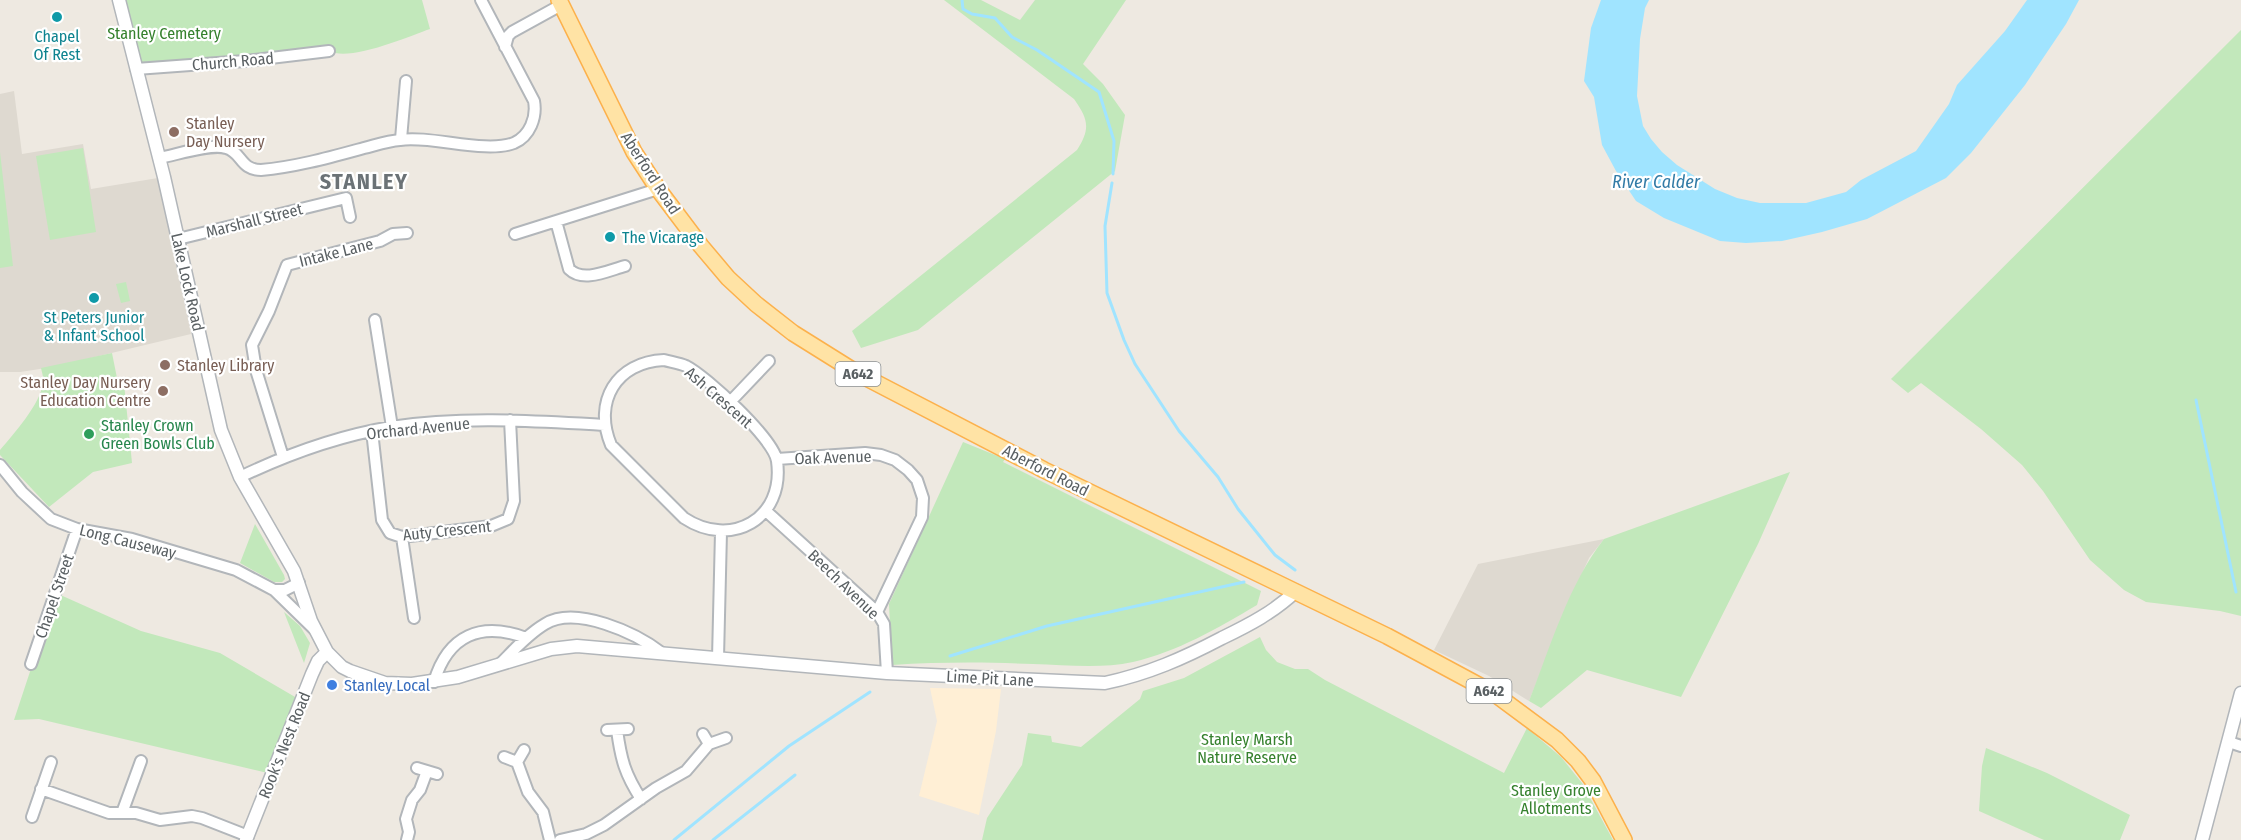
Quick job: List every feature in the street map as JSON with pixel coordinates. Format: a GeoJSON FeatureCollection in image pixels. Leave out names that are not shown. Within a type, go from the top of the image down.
{"type":"FeatureCollection","features":[{"type":"Feature","properties":{"kind":"main road","name":"Aberford Road"},"geometry":{"type":"LineString","coordinates":[[560,2],[634,152],[658,189],[728,278],[756,304],[857,373],[1044,470],[1387,636],[1495,694],[1557,740],[1584,769],[1593,781],[1624,840]]}},
{"type":"Feature","properties":{"kind":"street","name":"Lake Lock Road"},"geometry":{"type":"LineString","coordinates":[[119,0],[159,158],[221,430],[240,477],[294,571],[314,629],[327,652]]}},
{"type":"Feature","properties":{"kind":"street"},"geometry":{"type":"LineString","coordinates":[[159,158],[225,147],[234,152],[248,167],[261,170],[401,139],[500,146],[515,143],[533,121],[534,101],[481,0]]}},
{"type":"Feature","properties":{"kind":"street"},"geometry":{"type":"LineString","coordinates":[[505,47],[508,36],[512,32],[560,2]]}},
{"type":"Feature","properties":{"kind":"street","name":"Church Road"},"geometry":{"type":"LineString","coordinates":[[136,69],[245,61],[329,51]]}},
{"type":"Feature","properties":{"kind":"street"},"geometry":{"type":"LineString","coordinates":[[401,139],[406,78]]}},
{"type":"Feature","properties":{"kind":"street"},"geometry":{"type":"LineString","coordinates":[[515,234],[658,189]]}},
{"type":"Feature","properties":{"kind":"street","name":"Marshall Street"},"geometry":{"type":"LineString","coordinates":[[178,239],[346,198],[350,218]]}},
{"type":"Feature","properties":{"kind":"street"},"geometry":{"type":"LineString","coordinates":[[556,221],[568,269],[573,273],[585,277],[625,266]]}},
{"type":"Feature","properties":{"kind":"street","name":"Intake Lane"},"geometry":{"type":"LineString","coordinates":[[284,456],[256,370],[252,345],[269,311],[287,265],[380,242],[393,234],[407,233]]}},
{"type":"Feature","properties":{"kind":"street"},"geometry":{"type":"LineString","coordinates":[[375,320],[392,427]]}},
{"type":"Feature","properties":{"kind":"street","name":"Ash Crescent"},"geometry":{"type":"LineString","coordinates":[[604,425],[606,401],[617,380],[628,369],[650,361],[664,360],[684,365],[695,371],[761,434],[777,459]]}},
{"type":"Feature","properties":{"kind":"street"},"geometry":{"type":"LineString","coordinates":[[730,402],[769,360]]}},
{"type":"Feature","properties":{"kind":"street","name":"Orchard Avenue"},"geometry":{"type":"LineString","coordinates":[[240,477],[284,456],[392,427],[458,421],[510,420],[604,425]]}},
{"type":"Feature","properties":{"kind":"street","name":"Auty Crescent"},"geometry":{"type":"LineString","coordinates":[[372,431],[382,520],[390,533],[402,537],[491,526],[508,519],[514,501],[510,420]]}},
{"type":"Feature","properties":{"kind":"street"},"geometry":{"type":"LineString","coordinates":[[604,425],[611,445],[618,455],[684,518],[693,524],[721,532],[746,525],[766,511],[776,484],[777,459]]}},
{"type":"Feature","properties":{"kind":"street","name":"Oak Avenue"},"geometry":{"type":"LineString","coordinates":[[777,459],[865,453],[881,455],[895,460],[917,480],[923,498],[922,516],[877,612]]}},
{"type":"Feature","properties":{"kind":"street","name":"Long Causeway"},"geometry":{"type":"LineString","coordinates":[[0,465],[38,508],[51,519],[77,529],[132,539],[236,570],[274,590],[314,629]]}},
{"type":"Feature","properties":{"kind":"street","name":"Beech Avenue"},"geometry":{"type":"LineString","coordinates":[[766,511],[877,612],[885,624],[887,673]]}},
{"type":"Feature","properties":{"kind":"street","name":"Chapel Street"},"geometry":{"type":"LineString","coordinates":[[31,664],[77,529]]}},
{"type":"Feature","properties":{"kind":"street"},"geometry":{"type":"LineString","coordinates":[[718,658],[721,532]]}},
{"type":"Feature","properties":{"kind":"street"},"geometry":{"type":"LineString","coordinates":[[402,537],[414,618]]}},
{"type":"Feature","properties":{"kind":"street"},"geometry":{"type":"LineString","coordinates":[[274,590],[285,590],[298,583]]}},
{"type":"Feature","properties":{"kind":"street","name":"Lime Pit Lane"},"geometry":{"type":"LineString","coordinates":[[327,652],[342,667],[377,681],[412,684],[434,682],[550,650],[577,646],[887,673],[1106,683],[1134,677],[1181,659],[1259,620],[1279,607],[1296,591]]}},
{"type":"Feature","properties":{"kind":"street","name":"Lime Pit Lane"},"geometry":{"type":"LineString","coordinates":[[500,664],[545,623],[560,618],[574,617],[591,620],[648,642],[662,652]]}},
{"type":"Feature","properties":{"kind":"street"},"geometry":{"type":"LineString","coordinates":[[434,682],[446,653],[454,644],[467,636],[482,631],[496,630],[526,638]]}},
{"type":"Feature","properties":{"kind":"street","name":"Rook's Nest Road"},"geometry":{"type":"LineString","coordinates":[[247,838],[312,674],[318,661],[327,652]]}},
{"type":"Feature","properties":{"kind":"street"},"geometry":{"type":"LineString","coordinates":[[2204,839],[2235,744],[2241,693]]}},
{"type":"Feature","properties":{"kind":"street"},"geometry":{"type":"LineString","coordinates":[[617,730],[620,755],[626,776],[641,800]]}},
{"type":"Feature","properties":{"kind":"street"},"geometry":{"type":"LineString","coordinates":[[703,734],[709,744]]}},
{"type":"Feature","properties":{"kind":"street"},"geometry":{"type":"LineString","coordinates":[[560,840],[586,834],[604,825],[686,771],[709,744],[726,738]]}},
{"type":"Feature","properties":{"kind":"street"},"geometry":{"type":"LineString","coordinates":[[517,762],[524,750]]}},
{"type":"Feature","properties":{"kind":"street"},"geometry":{"type":"LineString","coordinates":[[504,757],[517,762],[528,792],[543,812],[550,840]]}},
{"type":"Feature","properties":{"kind":"street"},"geometry":{"type":"LineString","coordinates":[[122,813],[141,761]]}},
{"type":"Feature","properties":{"kind":"street"},"geometry":{"type":"LineString","coordinates":[[32,817],[51,762]]}},
{"type":"Feature","properties":{"kind":"street"},"geometry":{"type":"LineString","coordinates":[[407,840],[409,832],[406,819],[412,800],[420,790],[427,771]]}},
{"type":"Feature","properties":{"kind":"street"},"geometry":{"type":"LineString","coordinates":[[41,789],[109,813],[136,813],[160,820],[192,816],[202,818],[247,838]]}},
{"type":"Feature","properties":{"kind":"shaded area"},"geometry":{"type":"Polygon","coordinates":[[[14,91],[22,154],[83,144],[91,189],[158,178],[191,334],[53,367],[20,372],[0,372],[0,94],[14,91]]]}},
{"type":"Feature","properties":{"kind":"shaded area"},"geometry":{"type":"Polygon","coordinates":[[[1604,539],[1589,558],[1529,701],[1489,676],[1434,650],[1478,564],[1604,539]]]}},
{"type":"Feature","properties":{"kind":"shaded area"},"geometry":{"type":"Polygon","coordinates":[[[930,688],[1001,689],[996,731],[979,815],[919,796],[937,721],[930,688]]]}},
{"type":"Feature","properties":{"kind":"green space","name":"Stanley Cemetery"},"geometry":{"type":"Polygon","coordinates":[[[119,0],[422,0],[430,29],[379,47],[350,53],[338,54],[329,51],[136,69],[119,0]]]}},
{"type":"Feature","properties":{"kind":"green space"},"geometry":{"type":"Polygon","coordinates":[[[944,0],[981,0],[1020,20],[1035,0],[1126,0],[1083,64],[1103,84],[1125,115],[1115,171],[918,330],[861,348],[852,331],[1077,150],[1086,129],[1085,118],[1074,99],[944,0]]]}},
{"type":"Feature","properties":{"kind":"green space"},"geometry":{"type":"Polygon","coordinates":[[[2241,30],[2241,616],[2220,611],[2146,602],[2124,590],[2090,560],[2043,491],[2022,465],[1981,429],[1921,383],[1908,393],[1891,379],[2241,30]]]}},
{"type":"Feature","properties":{"kind":"green space"},"geometry":{"type":"Polygon","coordinates":[[[83,148],[96,232],[50,240],[36,156],[83,148]]]}},
{"type":"Feature","properties":{"kind":"green space"},"geometry":{"type":"Polygon","coordinates":[[[0,152],[13,266],[0,268],[0,152]]]}},
{"type":"Feature","properties":{"kind":"green space"},"geometry":{"type":"Polygon","coordinates":[[[126,282],[130,301],[121,303],[116,284],[126,282]]]}},
{"type":"Feature","properties":{"kind":"green space"},"geometry":{"type":"Polygon","coordinates":[[[112,353],[118,383],[124,383],[132,463],[93,472],[49,507],[0,455],[0,450],[26,418],[37,400],[43,381],[41,368],[112,353]]]}},
{"type":"Feature","properties":{"kind":"green space"},"geometry":{"type":"Polygon","coordinates":[[[963,442],[1005,459],[1003,462],[1261,591],[1257,605],[1181,646],[1149,658],[1121,664],[1083,666],[927,663],[892,665],[889,604],[963,442]]]}},
{"type":"Feature","properties":{"kind":"green space"},"geometry":{"type":"Polygon","coordinates":[[[1790,472],[1758,544],[1681,697],[1587,670],[1541,708],[1529,701],[1570,596],[1580,575],[1604,539],[1790,472]]]}},
{"type":"Feature","properties":{"kind":"green space"},"geometry":{"type":"Polygon","coordinates":[[[255,524],[284,575],[285,579],[282,582],[274,582],[240,563],[255,524]]]}},
{"type":"Feature","properties":{"kind":"green space"},"geometry":{"type":"Polygon","coordinates":[[[56,593],[141,631],[220,653],[302,701],[272,774],[39,719],[14,720],[56,593]]]}},
{"type":"Feature","properties":{"kind":"green space"},"geometry":{"type":"Polygon","coordinates":[[[284,612],[300,626],[310,643],[304,663],[284,612]]]}},
{"type":"Feature","properties":{"kind":"green space","name":"Stanley Marsh Nature Reserve"},"geometry":{"type":"Polygon","coordinates":[[[1260,637],[1266,650],[1277,662],[1295,669],[1308,669],[1504,773],[1527,728],[1561,757],[1582,783],[1613,840],[982,840],[987,818],[1022,765],[1028,733],[1051,736],[1052,742],[1081,747],[1140,699],[1143,691],[1184,678],[1260,637]]]}},
{"type":"Feature","properties":{"kind":"green space"},"geometry":{"type":"Polygon","coordinates":[[[1986,748],[2047,773],[2130,815],[2120,840],[2044,840],[1979,811],[1982,766],[1986,748]]]}},
{"type":"Feature","properties":{"kind":"water","name":"River Calder"},"geometry":{"type":"Polygon","coordinates":[[[1601,0],[1649,0],[1645,8],[1640,39],[1637,96],[1643,126],[1662,152],[1677,165],[1715,189],[1737,198],[1760,203],[1806,203],[1846,192],[1861,180],[1916,151],[1949,104],[1957,85],[2005,31],[2027,0],[2079,0],[2066,24],[2025,85],[1971,153],[1946,178],[1867,219],[1782,241],[1746,243],[1720,241],[1664,218],[1636,201],[1616,171],[1602,145],[1594,97],[1584,81],[1591,28],[1601,0]]]}},
{"type":"Feature","properties":{"kind":"waterway"},"geometry":{"type":"LineString","coordinates":[[962,0],[963,9],[972,14],[995,18],[1012,37],[1037,50],[1099,92],[1114,141],[1113,174]]}},
{"type":"Feature","properties":{"kind":"waterway"},"geometry":{"type":"LineString","coordinates":[[1112,183],[1105,226],[1107,293],[1135,364],[1179,431],[1218,477],[1238,509],[1275,555],[1295,570]]}},
{"type":"Feature","properties":{"kind":"waterway"},"geometry":{"type":"LineString","coordinates":[[2196,400],[2236,592]]}},
{"type":"Feature","properties":{"kind":"waterway"},"geometry":{"type":"LineString","coordinates":[[950,656],[1047,626],[1244,582]]}},
{"type":"Feature","properties":{"kind":"waterway"},"geometry":{"type":"LineString","coordinates":[[674,840],[789,746],[870,692]]}},
{"type":"Feature","properties":{"kind":"waterway"},"geometry":{"type":"LineString","coordinates":[[713,840],[795,775]]}},
{"type":"Feature","properties":{"kind":"place","name":"Chapel Of Rest"},"geometry":{"type":"Point","coordinates":[57,17]}},
{"type":"Feature","properties":{"kind":"place","name":"Stanley Day Nursery"},"geometry":{"type":"Point","coordinates":[174,132]}},
{"type":"Feature","properties":{"kind":"place","name":"The Vicarage"},"geometry":{"type":"Point","coordinates":[610,237]}},
{"type":"Feature","properties":{"kind":"place","name":"St Peters Junior & Infant School"},"geometry":{"type":"Point","coordinates":[94,298]}},
{"type":"Feature","properties":{"kind":"place","name":"Stanley Library"},"geometry":{"type":"Point","coordinates":[165,365]}},
{"type":"Feature","properties":{"kind":"place","name":"Stanley Day Nursery Education Centre"},"geometry":{"type":"Point","coordinates":[163,391]}},
{"type":"Feature","properties":{"kind":"place","name":"Stanley Crown Green Bowls Club"},"geometry":{"type":"Point","coordinates":[89,434]}},
{"type":"Feature","properties":{"kind":"place","name":"Stanley Local"},"geometry":{"type":"Point","coordinates":[332,685]}},
{"type":"Feature","properties":{"kind":"district","name":"STANLEY"},"geometry":{"type":"Point","coordinates":[364,181]}},
{"type":"Feature","properties":{"kind":"park label","name":"Stanley Grove Allotments"},"geometry":{"type":"Point","coordinates":[1556,799]}}]}
